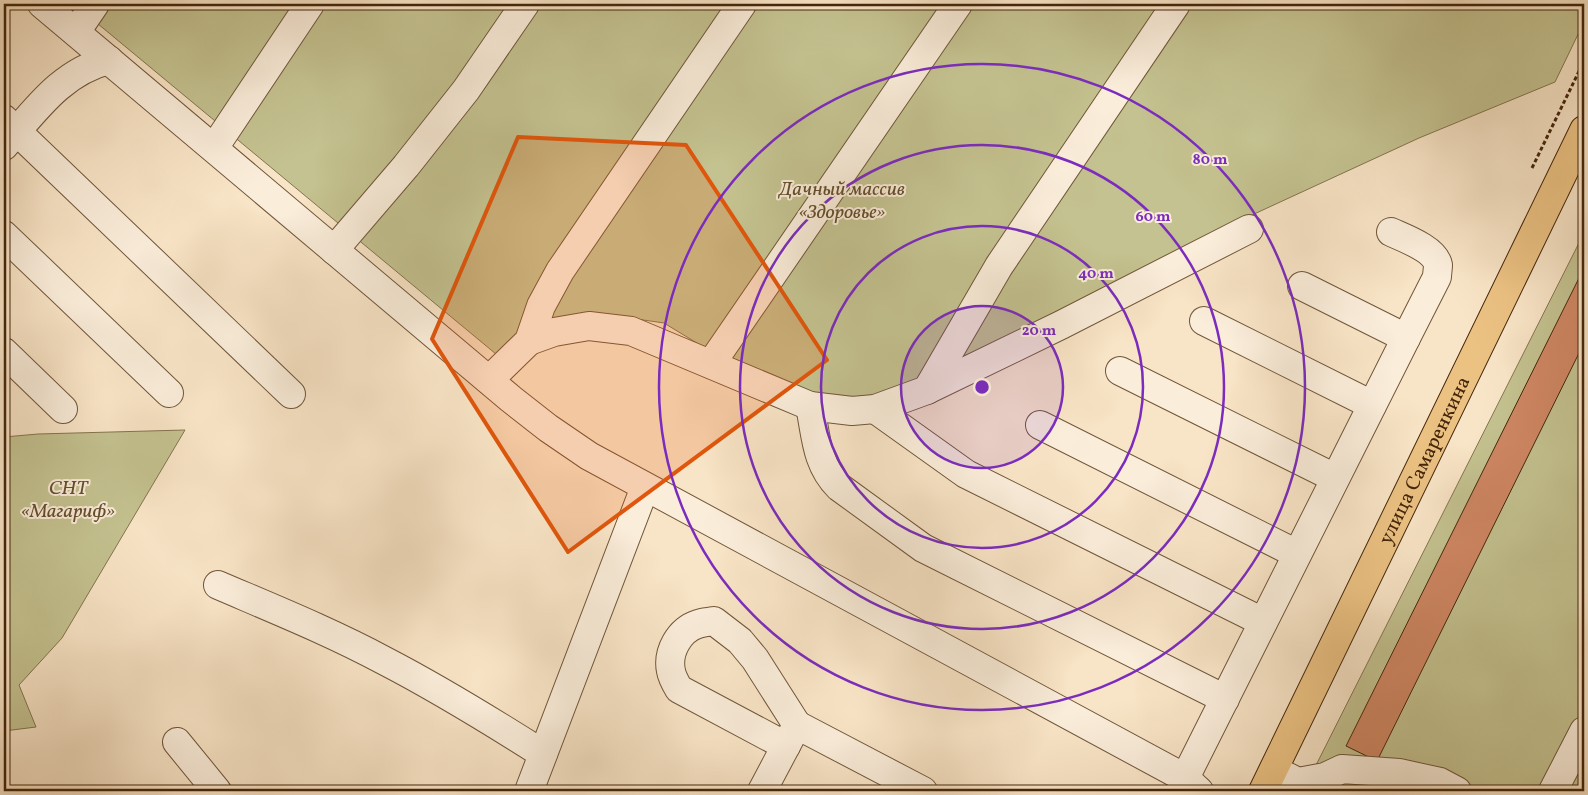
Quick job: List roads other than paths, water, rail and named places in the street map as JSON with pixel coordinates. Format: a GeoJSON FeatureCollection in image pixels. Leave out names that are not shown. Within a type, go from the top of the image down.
{"type":"FeatureCollection","features":[{"type":"Feature","properties":{"kind":"main road","name":"улица Самаренкина"},"geometry":{"type":"LineString","coordinates":[[1268,781],[1584,130]]}},
{"type":"Feature","properties":{"kind":"lane"},"geometry":{"type":"LineString","coordinates":[[42,4],[489,380],[548,428],[588,456],[1192,784],[1225,699],[1436,277],[1438,266],[1436,259],[1429,251],[1391,232]]}},
{"type":"Feature","properties":{"kind":"lane"},"geometry":{"type":"LineString","coordinates":[[76,32],[94,4]]}},
{"type":"Feature","properties":{"kind":"lane"},"geometry":{"type":"LineString","coordinates":[[214,148],[310,4]]}},
{"type":"Feature","properties":{"kind":"lane"},"geometry":{"type":"LineString","coordinates":[[334,250],[406,166],[466,90],[525,4]]}},
{"type":"Feature","properties":{"kind":"lane"},"geometry":{"type":"LineString","coordinates":[[529,341],[541,306],[560,271],[742,4]]}},
{"type":"Feature","properties":{"kind":"lane"},"geometry":{"type":"LineString","coordinates":[[711,364],[958,4]]}},
{"type":"Feature","properties":{"kind":"lane"},"geometry":{"type":"LineString","coordinates":[[927,390],[999,266],[1176,4]]}},
{"type":"Feature","properties":{"kind":"lane"},"geometry":{"type":"LineString","coordinates":[[110,60],[82,70],[68,78],[8,132],[291,394]]}},
{"type":"Feature","properties":{"kind":"lane"},"geometry":{"type":"LineString","coordinates":[[489,380],[529,341],[554,332],[589,326],[631,331],[810,406],[852,411],[875,409],[927,390],[1061,325],[1249,229]]}},
{"type":"Feature","properties":{"kind":"lane"},"geometry":{"type":"LineString","coordinates":[[4,235],[169,393]]}},
{"type":"Feature","properties":{"kind":"lane"},"geometry":{"type":"LineString","coordinates":[[1302,286],[1406,338]]}},
{"type":"Feature","properties":{"kind":"lane"},"geometry":{"type":"LineString","coordinates":[[1204,321],[1372,405]]}},
{"type":"Feature","properties":{"kind":"lane"},"geometry":{"type":"LineString","coordinates":[[4,352],[63,409]]}},
{"type":"Feature","properties":{"kind":"lane"},"geometry":{"type":"LineString","coordinates":[[1120,371],[1335,478]]}},
{"type":"Feature","properties":{"kind":"lane"},"geometry":{"type":"LineString","coordinates":[[810,406],[820,459],[829,477],[839,487],[923,548],[1225,699]]}},
{"type":"Feature","properties":{"kind":"lane"},"geometry":{"type":"LineString","coordinates":[[875,409],[966,474],[1263,622]]}},
{"type":"Feature","properties":{"kind":"lane"},"geometry":{"type":"LineString","coordinates":[[1040,425],[1297,554]]}},
{"type":"Feature","properties":{"kind":"lane"},"geometry":{"type":"LineString","coordinates":[[529,791],[645,488]]}},
{"type":"Feature","properties":{"kind":"lane"},"geometry":{"type":"LineString","coordinates":[[218,585],[303,620],[385,661],[465,705],[543,754]]}},
{"type":"Feature","properties":{"kind":"lane"},"geometry":{"type":"LineString","coordinates":[[792,736],[765,673],[740,641],[714,622],[698,624],[684,632],[675,644],[670,656],[670,672],[679,690],[923,791]]}},
{"type":"Feature","properties":{"kind":"lane"},"geometry":{"type":"LineString","coordinates":[[1553,791],[1584,731]]}},
{"type":"Feature","properties":{"kind":"lane"},"geometry":{"type":"LineString","coordinates":[[762,791],[792,736]]}},
{"type":"Feature","properties":{"kind":"lane"},"geometry":{"type":"LineString","coordinates":[[177,742],[217,791]]}},
{"type":"Feature","properties":{"kind":"lane"},"geometry":{"type":"LineString","coordinates":[[1268,781],[1298,782],[1325,777],[1342,769],[1399,773],[1440,782],[1457,791]]}},
{"type":"Feature","properties":{"kind":"park label","name":"Дачный массив «Здоровье»"},"geometry":{"type":"Point","coordinates":[842,200]}},
{"type":"Feature","properties":{"kind":"park label","name":"СНТ «Магариф»"},"geometry":{"type":"Point","coordinates":[68,498]}}]}
